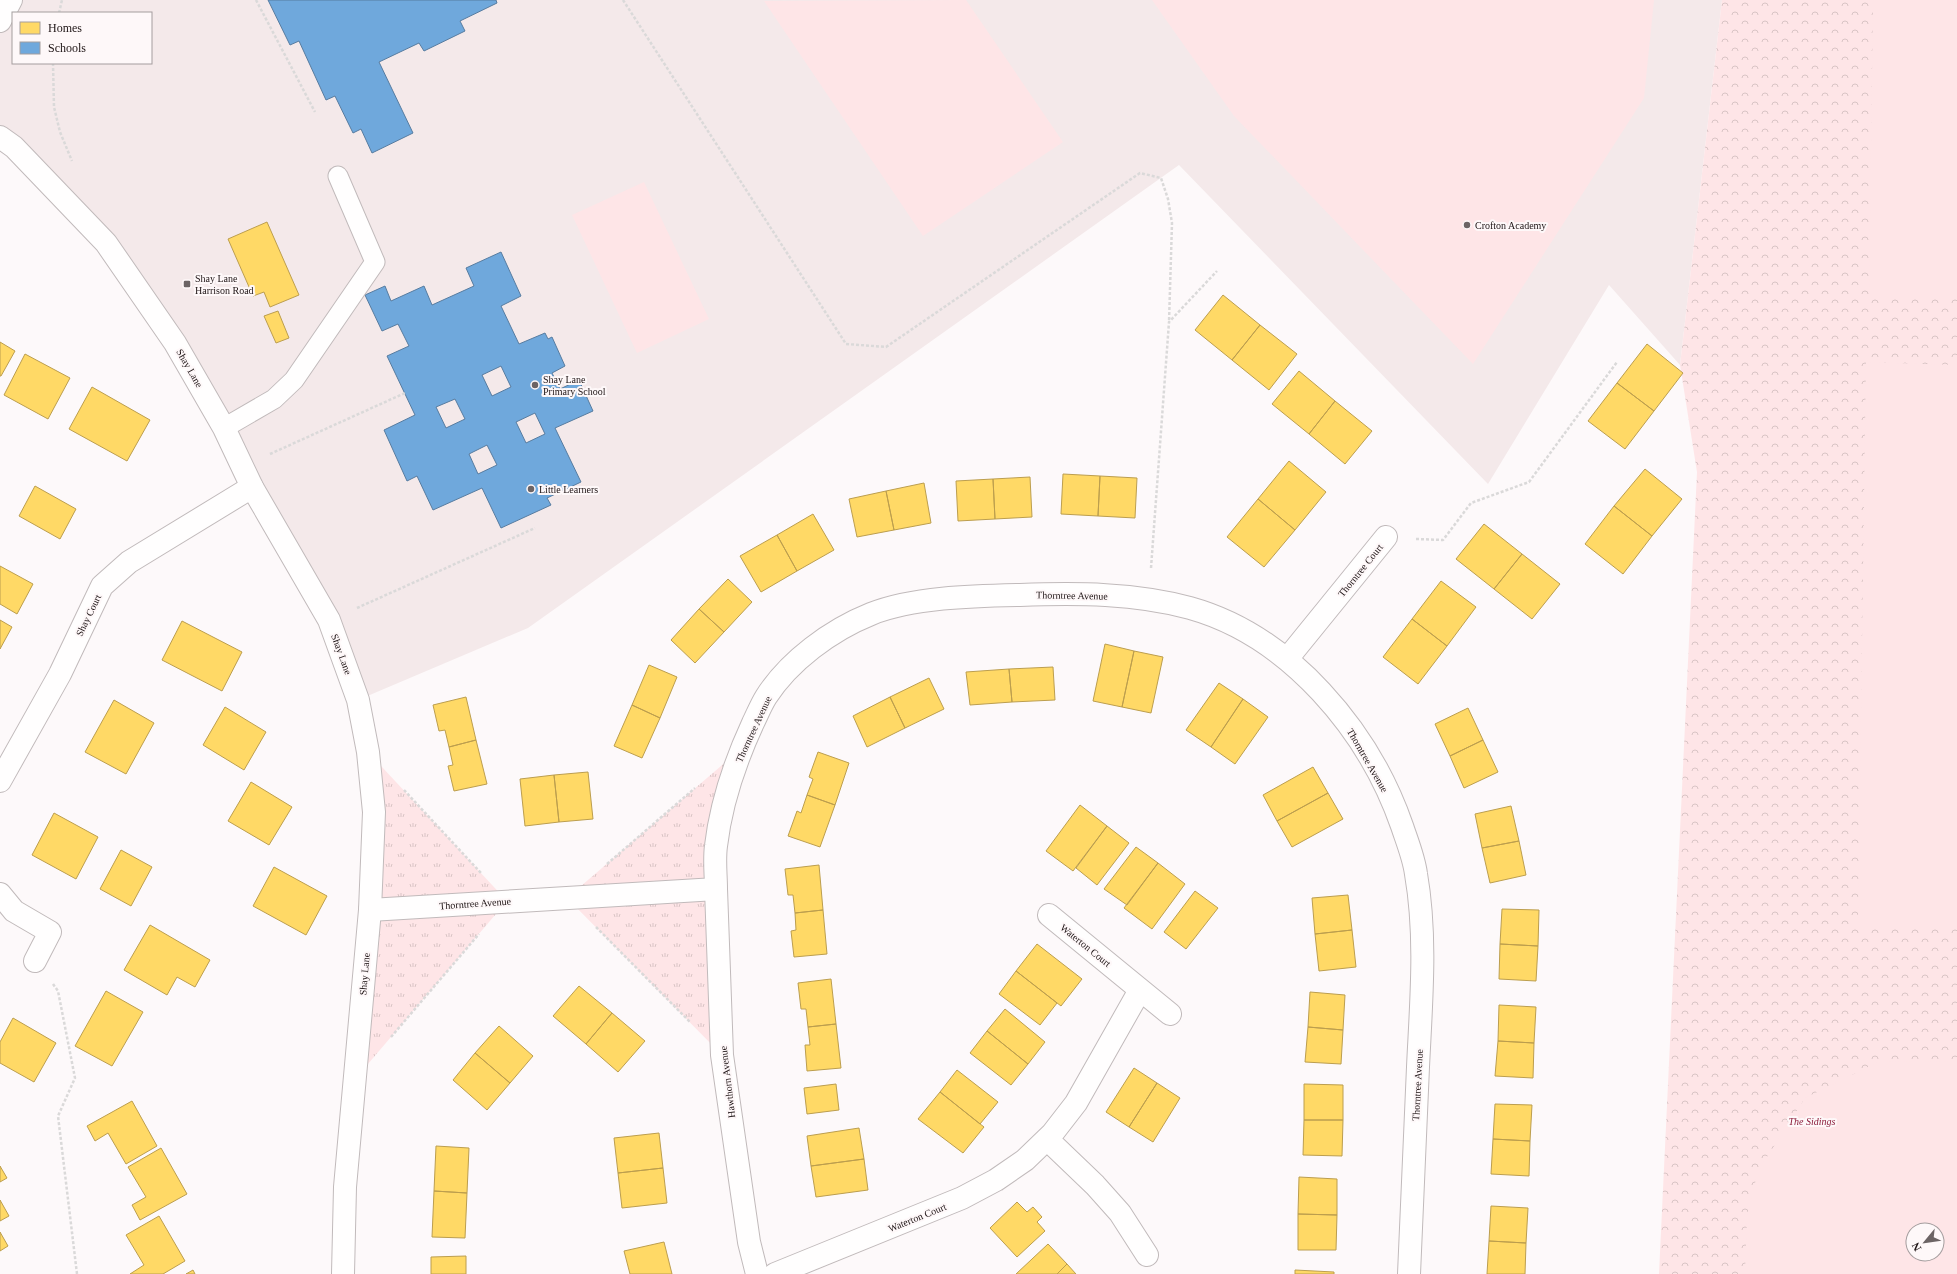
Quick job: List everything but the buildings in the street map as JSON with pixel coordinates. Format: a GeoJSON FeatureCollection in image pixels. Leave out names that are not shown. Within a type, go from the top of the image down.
{"type":"FeatureCollection","features":[{"type":"Feature","properties":{"kind":"street"},"geometry":{"type":"LineString","coordinates":[[0,20],[11,0]]}},
{"type":"Feature","properties":{"kind":"street","name":"Shay Lane"},"geometry":{"type":"LineString","coordinates":[[0,137],[14,147],[70,203],[106,243],[141,291],[175,343],[224,428],[252,487],[329,620],[358,700],[368,752],[374,812],[370,910],[345,1187],[343,1274]]}},
{"type":"Feature","properties":{"kind":"street","name":"Shay Court"},"geometry":{"type":"LineString","coordinates":[[0,781],[60,674],[102,586],[129,562],[252,487]]}},
{"type":"Feature","properties":{"kind":"street","name":"Thorntree Court"},"geometry":{"type":"LineString","coordinates":[[1287,659],[1386,537]]}},
{"type":"Feature","properties":{"kind":"street","name":"Thorntree Avenue"},"geometry":{"type":"LineString","coordinates":[[370,910],[716,889],[715,848],[725,798],[742,748],[765,698],[784,674],[807,653],[834,634],[872,614],[910,604],[954,598],[1016,595],[1102,594],[1148,600],[1190,608],[1229,622],[1287,659],[1320,692],[1354,732],[1380,777],[1401,823],[1416,870],[1422,919],[1421,994],[1409,1274]]}},
{"type":"Feature","properties":{"kind":"street","name":"Hawthorn Avenue"},"geometry":{"type":"LineString","coordinates":[[716,889],[722,1055],[749,1242],[757,1274]]}},
{"type":"Feature","properties":{"kind":"street"},"geometry":{"type":"LineString","coordinates":[[0,894],[14,911],[50,932],[36,961]]}},
{"type":"Feature","properties":{"kind":"street","name":"Waterton Court"},"geometry":{"type":"LineString","coordinates":[[1049,915],[1170,1014]]}},
{"type":"Feature","properties":{"kind":"street","name":"Waterton Court"},"geometry":{"type":"LineString","coordinates":[[775,1274],[962,1198],[996,1180],[1025,1160],[1047,1139],[1076,1103],[1140,990]]}},
{"type":"Feature","properties":{"kind":"street"},"geometry":{"type":"LineString","coordinates":[[1047,1139],[1095,1185],[1120,1213],[1148,1256]]}},
{"type":"Feature","properties":{"kind":"lane"},"geometry":{"type":"LineString","coordinates":[[224,428],[274,399],[294,380],[375,262],[338,176]]}},
{"type":"Feature","properties":{"kind":"path"},"geometry":{"type":"LineString","coordinates":[[59,12],[62,0]]}},
{"type":"Feature","properties":{"kind":"path"},"geometry":{"type":"LineString","coordinates":[[256,0],[315,112]]}},
{"type":"Feature","properties":{"kind":"path"},"geometry":{"type":"LineString","coordinates":[[623,0],[846,344],[886,348],[1140,173],[1160,178],[1168,198],[1172,223],[1169,322],[1148,600]]}},
{"type":"Feature","properties":{"kind":"path"},"geometry":{"type":"LineString","coordinates":[[53,64],[54,107],[60,132],[72,160],[70,203]]}},
{"type":"Feature","properties":{"kind":"path"},"geometry":{"type":"LineString","coordinates":[[1169,322],[1217,271]]}},
{"type":"Feature","properties":{"kind":"path","name":"Thorntree Court"},"geometry":{"type":"LineString","coordinates":[[1386,537],[1443,540],[1471,503],[1529,482],[1617,362]]}},
{"type":"Feature","properties":{"kind":"path"},"geometry":{"type":"LineString","coordinates":[[242,467],[405,393]]}},
{"type":"Feature","properties":{"kind":"path"},"geometry":{"type":"LineString","coordinates":[[329,620],[535,528]]}},
{"type":"Feature","properties":{"kind":"path"},"geometry":{"type":"LineString","coordinates":[[36,961],[58,990],[75,1078],[58,1116],[77,1274]]}},
{"type":"Feature","properties":{"kind":"shaded area","name":"Shay Lane Primary School"},"geometry":{"type":"Polygon","coordinates":[[[11,0],[1722,0],[1680,365],[1609,285],[1488,484],[1179,165],[528,628],[358,700],[329,620],[141,291],[0,137],[0,21],[11,0]]]}},
{"type":"Feature","properties":{"kind":"green space"},"geometry":{"type":"Polygon","coordinates":[[[966,0],[1063,142],[923,236],[764,1],[966,0]]]}},
{"type":"Feature","properties":{"kind":"green space"},"geometry":{"type":"Polygon","coordinates":[[[1152,0],[1654,0],[1644,98],[1473,364],[1234,116],[1152,0]]]}},
{"type":"Feature","properties":{"kind":"green space","name":"The Sidings"},"geometry":{"type":"Polygon","coordinates":[[[1722,0],[1957,0],[1957,1274],[1659,1274],[1697,472],[1680,365],[1722,0]]]}},
{"type":"Feature","properties":{"kind":"green space"},"geometry":{"type":"Polygon","coordinates":[[[1873,0],[1957,0],[1957,296],[1869,296],[1873,0]]]}},
{"type":"Feature","properties":{"kind":"green space"},"geometry":{"type":"Polygon","coordinates":[[[644,182],[709,319],[637,353],[572,215],[644,182]]]}},
{"type":"Feature","properties":{"kind":"green space"},"geometry":{"type":"Polygon","coordinates":[[[1866,362],[1957,365],[1957,926],[1858,926],[1866,362]]]}},
{"type":"Feature","properties":{"kind":"green space"},"geometry":{"type":"Polygon","coordinates":[[[742,748],[725,798],[722,1055],[567,898],[742,748]]]}},
{"type":"Feature","properties":{"kind":"green space"},"geometry":{"type":"Polygon","coordinates":[[[368,752],[507,901],[356,1078],[368,752]]]}},
{"type":"Feature","properties":{"kind":"green space"},"geometry":{"type":"Polygon","coordinates":[[[1957,1061],[1957,1274],[1745,1274],[1747,1216],[1758,1171],[1805,1098],[1878,1062],[1957,1061]]]}},
{"type":"Feature","properties":{"kind":"place","name":"Crofton Academy"},"geometry":{"type":"Point","coordinates":[1467,225]}},
{"type":"Feature","properties":{"kind":"place","name":"Shay Lane Harrison Road"},"geometry":{"type":"Point","coordinates":[187,284]}},
{"type":"Feature","properties":{"kind":"place","name":"Shay Lane Primary School"},"geometry":{"type":"Point","coordinates":[535,385]}},
{"type":"Feature","properties":{"kind":"place","name":"Little Learners"},"geometry":{"type":"Point","coordinates":[531,489]}}]}
